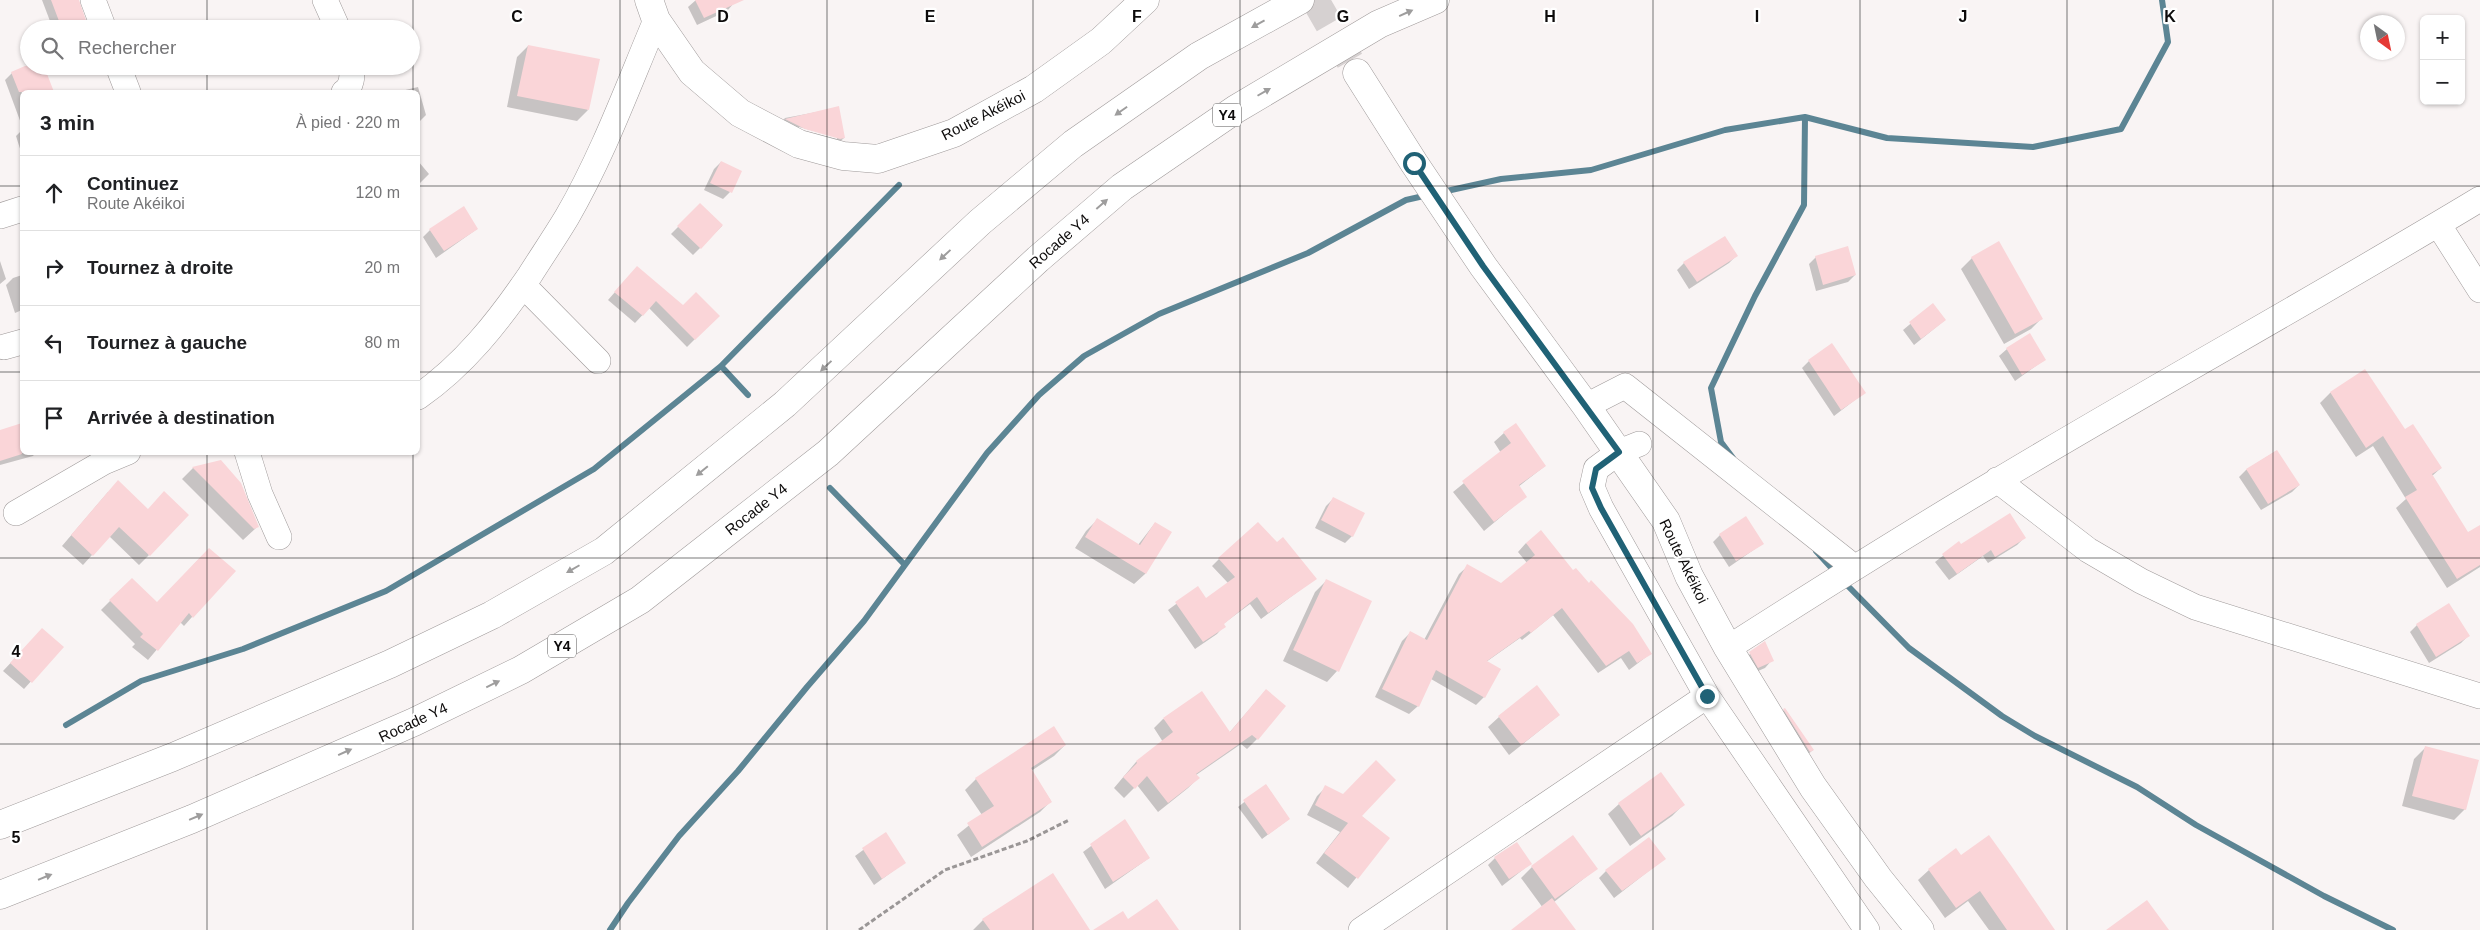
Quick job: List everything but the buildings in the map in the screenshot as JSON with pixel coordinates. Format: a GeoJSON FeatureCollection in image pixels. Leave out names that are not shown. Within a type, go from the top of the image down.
{"type":"FeatureCollection","features":[{"type":"Feature","properties":{"kind":"main road","name":"Route Akéikoi"},"geometry":{"type":"LineString","coordinates":[[652,10],[692,72],[740,113],[799,144],[843,156],[878,159],[954,133],[1034,89],[1101,41],[1145,0]]}},
{"type":"Feature","properties":{"kind":"main road"},"geometry":{"type":"LineString","coordinates":[[0,825],[173,757],[390,664],[492,616],[604,552],[785,404],[980,222],[1073,144],[1199,56],[1300,0]]}},
{"type":"Feature","properties":{"kind":"main road","name":"Rocade Y4"},"geometry":{"type":"LineString","coordinates":[[0,895],[192,819],[414,722],[521,670],[640,600],[828,453],[1038,259],[1122,187],[1236,109],[1380,24],[1435,0]]}},
{"type":"Feature","properties":{"kind":"main road","name":"Route Akéikoi"},"geometry":{"type":"LineString","coordinates":[[1358,73],[1414,163],[1483,266],[1586,406],[1629,448],[1666,521],[1689,576],[1728,648],[1813,787],[1873,871],[1920,930]]}},
{"type":"Feature","properties":{"kind":"street"},"geometry":{"type":"LineString","coordinates":[[93,0],[101,20]]}},
{"type":"Feature","properties":{"kind":"street"},"geometry":{"type":"LineString","coordinates":[[325,0],[334,20]]}},
{"type":"Feature","properties":{"kind":"street"},"geometry":{"type":"LineString","coordinates":[[420,396],[435,385],[468,355],[502,316],[567,217],[598,157],[652,10]]}},
{"type":"Feature","properties":{"kind":"street"},"geometry":{"type":"LineString","coordinates":[[121,75],[127,90]]}},
{"type":"Feature","properties":{"kind":"street"},"geometry":{"type":"LineString","coordinates":[[347,90],[353,75]]}},
{"type":"Feature","properties":{"kind":"street"},"geometry":{"type":"LineString","coordinates":[[1728,648],[1854,567],[1997,480],[2480,199]]}},
{"type":"Feature","properties":{"kind":"street"},"geometry":{"type":"LineString","coordinates":[[2438,224],[2480,290]]}},
{"type":"Feature","properties":{"kind":"street"},"geometry":{"type":"LineString","coordinates":[[523,285],[598,362]]}},
{"type":"Feature","properties":{"kind":"street"},"geometry":{"type":"LineString","coordinates":[[1586,406],[1625,386],[1854,567]]}},
{"type":"Feature","properties":{"kind":"street"},"geometry":{"type":"LineString","coordinates":[[1629,448],[1596,469],[1592,488],[1601,508],[1707,696],[1867,930]]}},
{"type":"Feature","properties":{"kind":"street"},"geometry":{"type":"LineString","coordinates":[[16,514],[119,455]]}},
{"type":"Feature","properties":{"kind":"street"},"geometry":{"type":"LineString","coordinates":[[248,455],[260,494],[279,537]]}},
{"type":"Feature","properties":{"kind":"street"},"geometry":{"type":"LineString","coordinates":[[1997,480],[2088,550],[2141,581],[2194,607],[2480,696]]}},
{"type":"Feature","properties":{"kind":"street"},"geometry":{"type":"LineString","coordinates":[[1361,930],[1707,696]]}},
{"type":"Feature","properties":{"kind":"path"},"geometry":{"type":"LineString","coordinates":[[859,930],[945,870],[1027,841],[1069,820]]}},
{"type":"Feature","properties":{"kind":"waterway"},"geometry":{"type":"LineString","coordinates":[[1442,192],[1501,179],[1591,170],[1725,130],[1805,117],[1887,138],[2033,147],[2121,129],[2168,42],[2162,0]]}},
{"type":"Feature","properties":{"kind":"waterway"},"geometry":{"type":"LineString","coordinates":[[1733,458],[1721,442],[1711,388],[1755,296],[1804,205],[1805,117]]}},
{"type":"Feature","properties":{"kind":"waterway"},"geometry":{"type":"LineString","coordinates":[[66,725],[141,681],[243,649],[386,591],[594,469],[721,366],[899,185]]}},
{"type":"Feature","properties":{"kind":"waterway"},"geometry":{"type":"LineString","coordinates":[[610,930],[679,836],[738,771],[864,621],[987,453],[1039,395],[1084,356],[1159,314],[1308,253],[1406,200],[1428,195]]}},
{"type":"Feature","properties":{"kind":"waterway"},"geometry":{"type":"LineString","coordinates":[[721,366],[748,395]]}},
{"type":"Feature","properties":{"kind":"waterway"},"geometry":{"type":"LineString","coordinates":[[830,488],[905,565]]}},
{"type":"Feature","properties":{"kind":"waterway"},"geometry":{"type":"LineString","coordinates":[[1816,551],[1836,573]]}},
{"type":"Feature","properties":{"kind":"waterway"},"geometry":{"type":"LineString","coordinates":[[1843,581],[1909,648],[2002,716],[2035,736],[2137,787],[2196,825],[2324,896],[2393,930]]}},
{"type":"Feature","properties":{"kind":"tunnel"},"geometry":{"type":"LineString","coordinates":[[1315,0],[1357,73]]}},
{"type":"Feature","properties":{"kind":"route"},"geometry":{"type":"LineString","coordinates":[[1414,163],[1483,266],[1619,452],[1596,469],[1592,488],[1601,508],[1707,696]]}}]}
